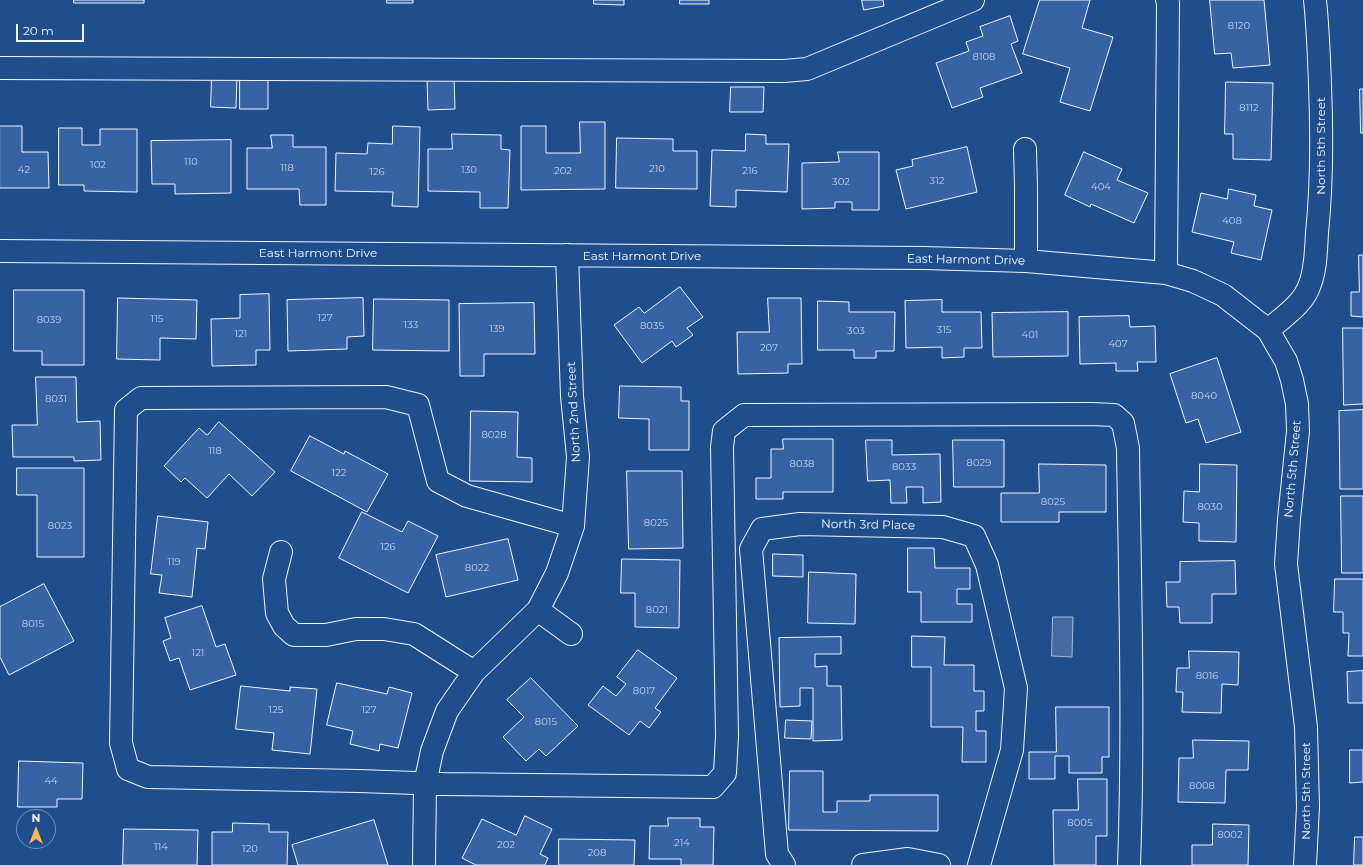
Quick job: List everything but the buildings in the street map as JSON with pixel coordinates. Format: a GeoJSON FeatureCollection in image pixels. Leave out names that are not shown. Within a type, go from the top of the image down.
{"type":"FeatureCollection","features":[{"type":"Feature","properties":{"kind":"street"},"geometry":{"type":"LineString","coordinates":[[0,68],[784,71],[807,69],[973,0]]}},
{"type":"Feature","properties":{"kind":"street"},"geometry":{"type":"LineString","coordinates":[[1166,273],[1167,0]]}},
{"type":"Feature","properties":{"kind":"street","name":"North 5th Street"},"geometry":{"type":"LineString","coordinates":[[1305,865],[1308,807],[1306,727],[1286,564],[1298,431],[1297,404],[1286,361],[1268,330],[1304,297],[1310,284],[1314,267],[1321,198],[1322,119],[1318,40],[1314,0]]}},
{"type":"Feature","properties":{"kind":"street"},"geometry":{"type":"LineString","coordinates":[[1025,149],[1026,261]]}},
{"type":"Feature","properties":{"kind":"street","name":"East Harmont Drive"},"geometry":{"type":"LineString","coordinates":[[0,250],[924,258],[1026,261],[1166,273],[1193,281],[1223,295],[1268,330]]}},
{"type":"Feature","properties":{"kind":"street","name":"North 2nd Street"},"geometry":{"type":"LineString","coordinates":[[424,865],[425,784],[432,750],[447,711],[474,672],[538,610],[557,573],[573,526],[578,456],[572,396],[567,255]]}},
{"type":"Feature","properties":{"kind":"street"},"geometry":{"type":"LineString","coordinates":[[573,526],[467,496],[438,481],[418,405],[386,397],[141,398],[126,410],[121,743],[128,769],[148,777],[359,781],[425,784],[713,787],[725,774],[727,736],[722,447],[724,430],[744,415],[1114,415],[1123,423],[1128,448],[1131,635],[1131,810],[1129,865]]}},
{"type":"Feature","properties":{"kind":"street","name":"North 3rd Place"},"geometry":{"type":"LineString","coordinates":[[784,865],[777,854],[751,550],[762,529],[800,524],[943,527],[974,536],[987,565],[1016,688],[1012,750],[979,865]]}},
{"type":"Feature","properties":{"kind":"street"},"geometry":{"type":"LineString","coordinates":[[280,552],[274,579],[277,613],[284,626],[294,635],[326,635],[356,628],[384,628],[414,634],[474,672]]}},
{"type":"Feature","properties":{"kind":"street"},"geometry":{"type":"LineString","coordinates":[[538,610],[571,634]]}},
{"type":"Feature","properties":{"kind":"street"},"geometry":{"type":"LineString","coordinates":[[863,865],[908,859],[939,865]]}},
{"type":"Feature","properties":{"kind":"water"},"geometry":{"type":"Polygon","coordinates":[[[1053,617],[1073,617],[1072,657],[1052,656],[1053,617]]]}}]}
